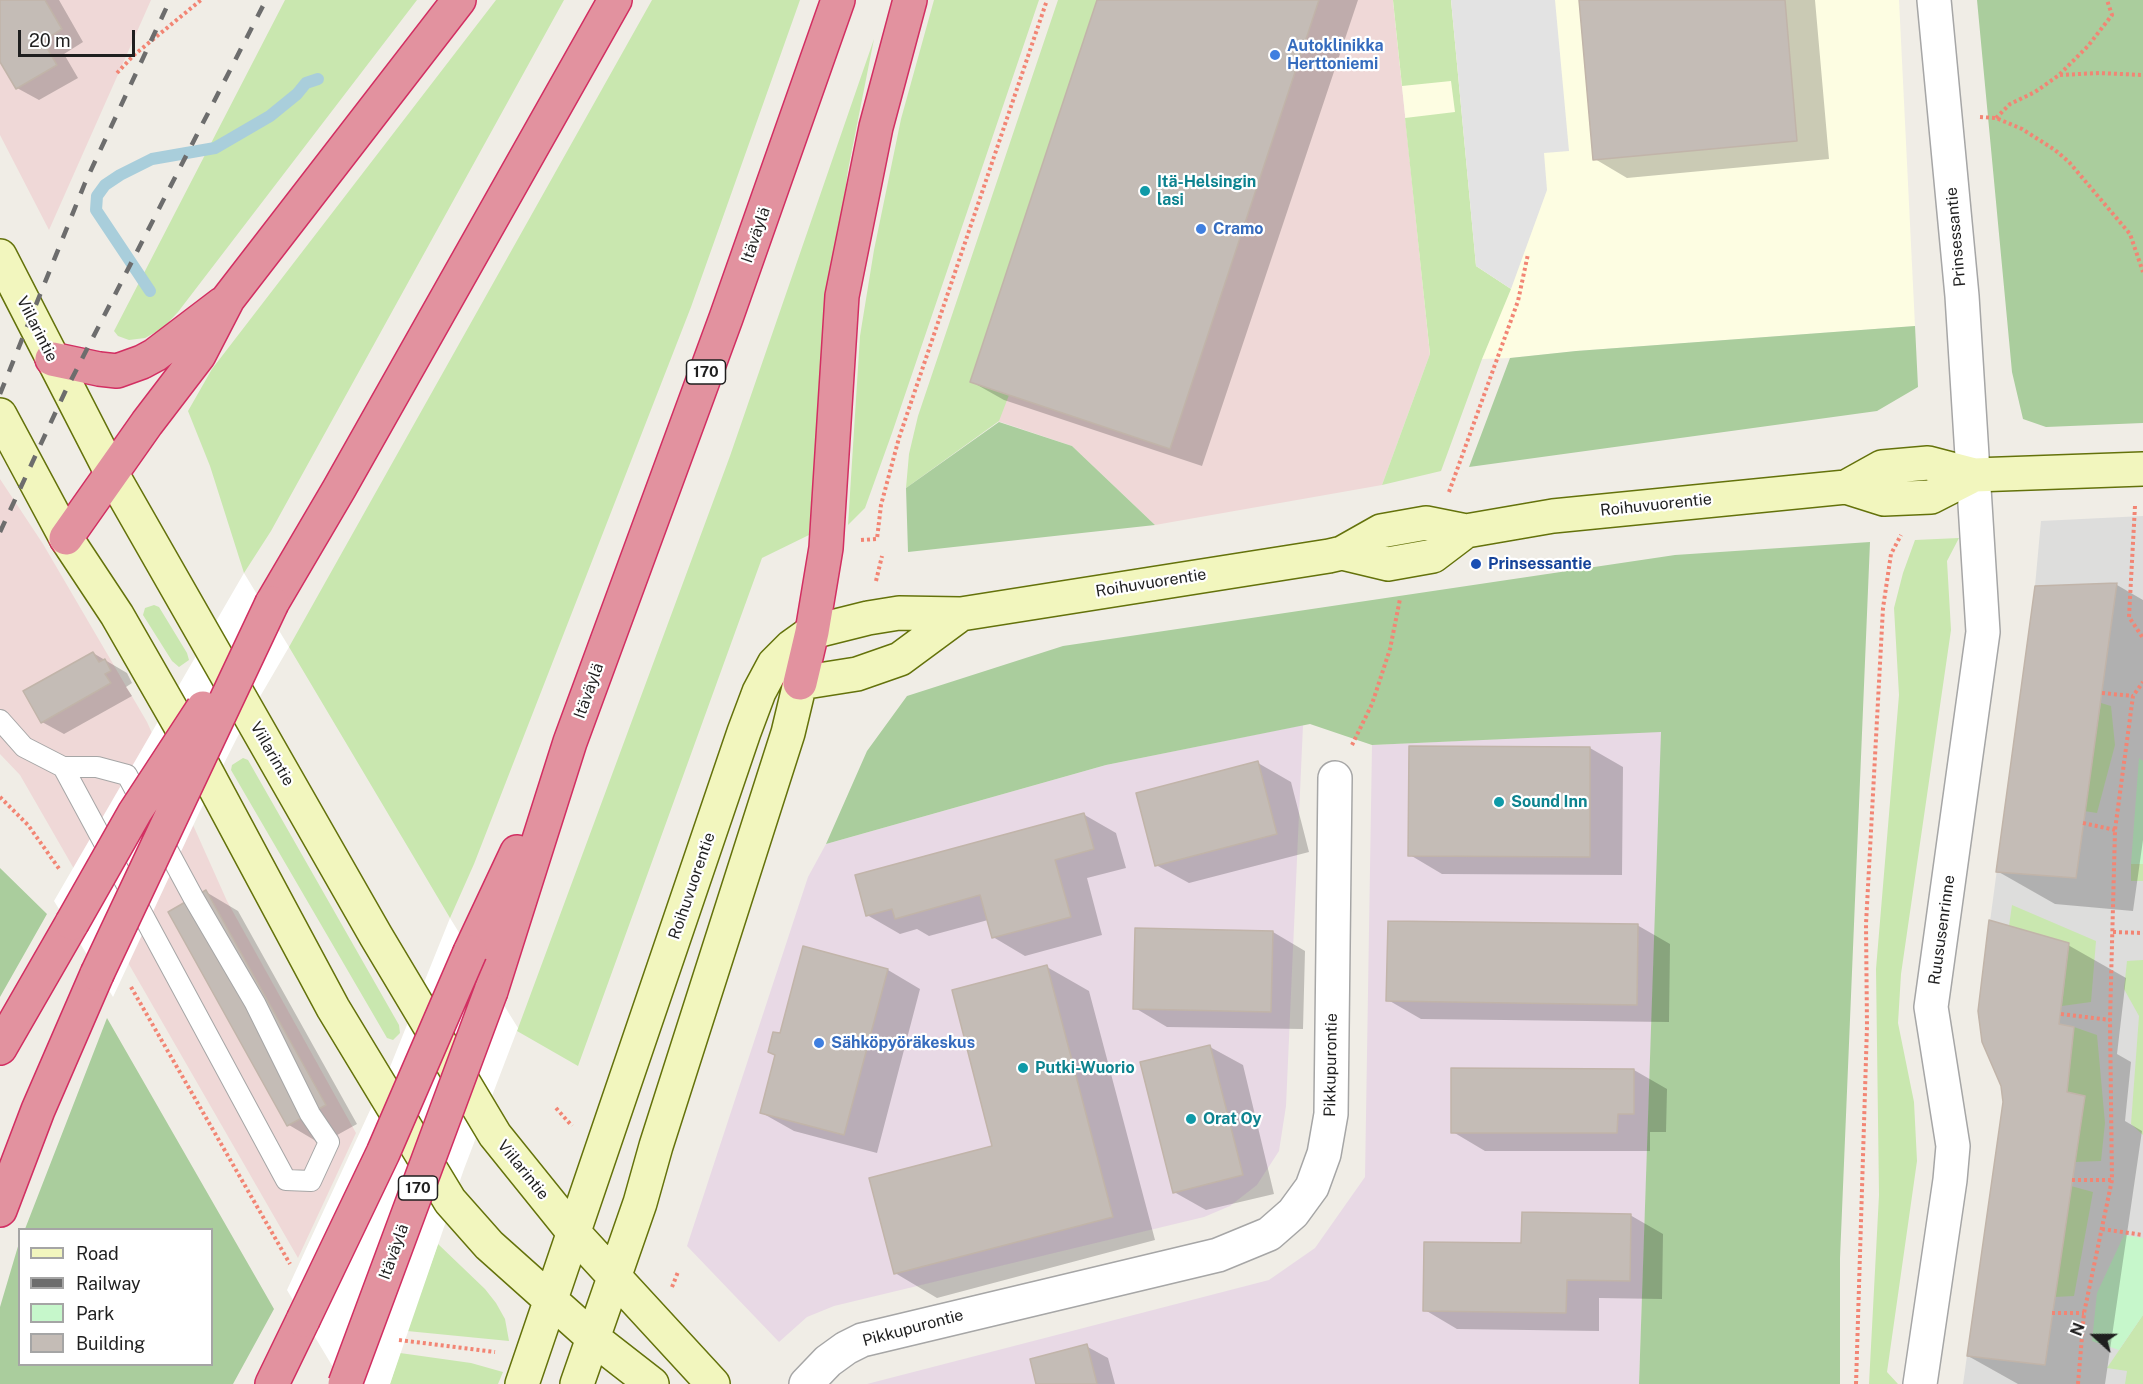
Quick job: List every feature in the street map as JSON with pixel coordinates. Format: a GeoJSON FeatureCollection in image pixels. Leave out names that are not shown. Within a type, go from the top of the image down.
{"type":"FeatureCollection","features":[{"type":"Feature","properties":{"kind":"highway"},"geometry":{"type":"LineString","coordinates":[[66,538],[147,423],[199,355],[228,299],[459,0]]}},
{"type":"Feature","properties":{"kind":"highway"},"geometry":{"type":"LineString","coordinates":[[0,1048],[135,812],[272,603],[339,489],[615,0]]}},
{"type":"Feature","properties":{"kind":"highway","name":"Itäväylä"},"geometry":{"type":"LineString","coordinates":[[345,1384],[492,991],[570,742],[722,329],[838,0]]}},
{"type":"Feature","properties":{"kind":"highway"},"geometry":{"type":"LineString","coordinates":[[800,683],[812,632],[826,549],[842,296],[876,127],[910,0]]}},
{"type":"Feature","properties":{"kind":"highway"},"geometry":{"type":"LineString","coordinates":[[52,359],[117,371],[155,355],[228,299]]}},
{"type":"Feature","properties":{"kind":"highway"},"geometry":{"type":"LineString","coordinates":[[0,1210],[38,1110],[97,974],[272,603]]}},
{"type":"Feature","properties":{"kind":"highway"},"geometry":{"type":"LineString","coordinates":[[272,1384],[383,1153],[470,952],[570,742]]}},
{"type":"Feature","properties":{"kind":"main road","name":"Viilarintie"},"geometry":{"type":"LineString","coordinates":[[0,256],[112,474],[376,936],[495,1136],[574,1233],[713,1384]]}},
{"type":"Feature","properties":{"kind":"main road"},"geometry":{"type":"LineString","coordinates":[[0,415],[66,538],[117,615],[199,759],[333,1008],[450,1201],[489,1245],[593,1338],[652,1384]]}},
{"type":"Feature","properties":{"kind":"main road","name":"Roihuvuorentie"},"geometry":{"type":"LineString","coordinates":[[522,1384],[759,692],[774,664],[791,647],[812,632],[868,618],[899,614],[961,614],[1342,553],[1381,531],[1426,523],[1466,531],[1553,516],[1846,487],[1884,499],[1931,496],[1974,475],[2143,469]]}},
{"type":"Feature","properties":{"kind":"main road","name":"Roihuvuorentie"},"geometry":{"type":"LineString","coordinates":[[800,683],[857,674],[900,659],[961,614]]}},
{"type":"Feature","properties":{"kind":"main road"},"geometry":{"type":"LineString","coordinates":[[577,1384],[614,1278],[788,733],[800,683]]}},
{"type":"Feature","properties":{"kind":"street","name":"Prinsessantie"},"geometry":{"type":"LineString","coordinates":[[1934,0],[1962,296],[1974,475]]}},
{"type":"Feature","properties":{"kind":"street","name":"Ruususenrinne"},"geometry":{"type":"LineString","coordinates":[[1920,1384],[1953,1146],[1931,1007],[1983,632],[1974,475]]}},
{"type":"Feature","properties":{"kind":"street","name":"Pikkupurontie"},"geometry":{"type":"LineString","coordinates":[[806,1384],[828,1361],[862,1340],[1218,1255],[1269,1234],[1293,1213],[1312,1187],[1324,1154],[1331,1114],[1335,778]]}},
{"type":"Feature","properties":{"kind":"lane"},"geometry":{"type":"LineString","coordinates":[[0,720],[24,747],[63,766],[97,766],[127,775],[193,897],[255,1003],[310,1114],[329,1142],[311,1182],[286,1179],[63,766]]}},
{"type":"Feature","properties":{"kind":"path"},"geometry":{"type":"LineString","coordinates":[[117,73],[134,55],[201,0]]}},
{"type":"Feature","properties":{"kind":"path"},"geometry":{"type":"LineString","coordinates":[[877,539],[881,505],[899,438],[1047,0]]}},
{"type":"Feature","properties":{"kind":"path"},"geometry":{"type":"LineString","coordinates":[[1996,118],[2010,104],[2035,92],[2059,75],[2088,46],[2112,15],[2107,0]]}},
{"type":"Feature","properties":{"kind":"path"},"geometry":{"type":"LineString","coordinates":[[2059,75],[2099,73],[2143,75]]}},
{"type":"Feature","properties":{"kind":"path"},"geometry":{"type":"LineString","coordinates":[[1977,117],[1996,118],[2022,129],[2069,162],[2130,234],[2143,272]]}},
{"type":"Feature","properties":{"kind":"path"},"geometry":{"type":"LineString","coordinates":[[1449,492],[1518,301],[1528,254]]}},
{"type":"Feature","properties":{"kind":"path"},"geometry":{"type":"LineString","coordinates":[[2135,506],[2129,617],[2143,638]]}},
{"type":"Feature","properties":{"kind":"path"},"geometry":{"type":"LineString","coordinates":[[1856,1384],[1867,1026],[1866,924],[1869,865],[1883,608],[1891,554],[1901,534]]}},
{"type":"Feature","properties":{"kind":"path"},"geometry":{"type":"LineString","coordinates":[[1335,778],[1372,704],[1390,649],[1401,592]]}},
{"type":"Feature","properties":{"kind":"path"},"geometry":{"type":"LineString","coordinates":[[2078,1384],[2084,1313],[2112,1180],[2110,1020],[2115,830],[2133,696],[2143,682]]}},
{"type":"Feature","properties":{"kind":"path"},"geometry":{"type":"LineString","coordinates":[[2102,693],[2133,696]]}},
{"type":"Feature","properties":{"kind":"path"},"geometry":{"type":"LineString","coordinates":[[2083,823],[2115,830]]}},
{"type":"Feature","properties":{"kind":"path"},"geometry":{"type":"LineString","coordinates":[[2113,932],[2143,933]]}},
{"type":"Feature","properties":{"kind":"path"},"geometry":{"type":"LineString","coordinates":[[2061,1014],[2110,1020]]}},
{"type":"Feature","properties":{"kind":"path"},"geometry":{"type":"LineString","coordinates":[[2072,1180],[2112,1180]]}},
{"type":"Feature","properties":{"kind":"path"},"geometry":{"type":"LineString","coordinates":[[2102,1229],[2143,1235]]}},
{"type":"Feature","properties":{"kind":"path"},"geometry":{"type":"LineString","coordinates":[[2052,1313],[2084,1313]]}},
{"type":"Feature","properties":{"kind":"shaded area"},"geometry":{"type":"Polygon","coordinates":[[[0,0],[151,0],[49,230],[0,135],[0,0]]]}},
{"type":"Feature","properties":{"kind":"shaded area"},"geometry":{"type":"Polygon","coordinates":[[[1079,0],[1393,0],[1430,354],[1382,485],[1155,525],[1072,446],[938,401],[1079,0]]]}},
{"type":"Feature","properties":{"kind":"shaded area"},"geometry":{"type":"Polygon","coordinates":[[[1393,0],[1899,0],[1915,326],[1510,358],[1482,359],[1430,354],[1393,0]]]}},
{"type":"Feature","properties":{"kind":"shaded area"},"geometry":{"type":"Polygon","coordinates":[[[1451,0],[1555,0],[1569,151],[1544,153],[1547,190],[1511,289],[1476,266],[1451,0]]]}},
{"type":"Feature","properties":{"kind":"shaded area"},"geometry":{"type":"Polygon","coordinates":[[[0,479],[43,544],[147,722],[227,901],[356,1133],[298,1258],[20,775],[0,754],[0,479]]]}},
{"type":"Feature","properties":{"kind":"shaded area"},"geometry":{"type":"Polygon","coordinates":[[[2143,516],[2143,1384],[1963,1384],[2003,1102],[2001,1086],[1982,1042],[1978,1011],[2035,586],[2041,521],[2143,516]]]}},
{"type":"Feature","properties":{"kind":"shaded area"},"geometry":{"type":"Polygon","coordinates":[[[1303,725],[1286,1106],[1279,1151],[1257,1185],[1230,1206],[1204,1217],[834,1306],[807,1317],[779,1342],[687,1246],[808,877],[826,844],[1106,765],[1303,725]]]}},
{"type":"Feature","properties":{"kind":"shaded area"},"geometry":{"type":"Polygon","coordinates":[[[1662,731],[1639,1384],[867,1384],[1269,1280],[1315,1248],[1365,1177],[1372,745],[1662,731]]]}},
{"type":"Feature","properties":{"kind":"green space"},"geometry":{"type":"Polygon","coordinates":[[[285,0],[417,0],[178,312],[163,328],[145,338],[129,340],[118,336],[114,331],[285,0]]]}},
{"type":"Feature","properties":{"kind":"green space"},"geometry":{"type":"Polygon","coordinates":[[[496,0],[564,0],[271,531],[244,573],[210,466],[188,411],[212,369],[496,0]]]}},
{"type":"Feature","properties":{"kind":"green space"},"geometry":{"type":"Polygon","coordinates":[[[652,0],[800,0],[691,307],[474,864],[450,918],[289,647],[652,0]]]}},
{"type":"Feature","properties":{"kind":"green space"},"geometry":{"type":"Polygon","coordinates":[[[934,0],[1039,0],[865,508],[848,525],[860,336],[874,250],[901,119],[934,0]]]}},
{"type":"Feature","properties":{"kind":"green space"},"geometry":{"type":"Polygon","coordinates":[[[1058,0],[1097,0],[970,382],[1009,395],[999,421],[906,488],[909,454],[918,416],[1058,0]]]}},
{"type":"Feature","properties":{"kind":"green space"},"geometry":{"type":"Polygon","coordinates":[[[1393,0],[1451,0],[1476,266],[1511,289],[1482,359],[1441,471],[1382,485],[1430,354],[1405,118],[1455,112],[1451,81],[1402,86],[1393,0]]]}},
{"type":"Feature","properties":{"kind":"green space"},"geometry":{"type":"Polygon","coordinates":[[[1977,0],[2143,0],[2143,423],[2046,427],[2023,419],[2012,372],[1977,0]]]}},
{"type":"Feature","properties":{"kind":"green space"},"geometry":{"type":"Polygon","coordinates":[[[874,39],[848,170],[832,288],[809,535],[762,558],[578,1066],[517,1031],[730,456],[874,39]]]}},
{"type":"Feature","properties":{"kind":"green space"},"geometry":{"type":"Polygon","coordinates":[[[1915,326],[1918,387],[1877,411],[1469,467],[1510,358],[1915,326]]]}},
{"type":"Feature","properties":{"kind":"green space"},"geometry":{"type":"Polygon","coordinates":[[[999,422],[1072,446],[1155,525],[908,552],[906,488],[999,422]]]}},
{"type":"Feature","properties":{"kind":"green space"},"geometry":{"type":"Polygon","coordinates":[[[1959,538],[1947,561],[1951,630],[1901,974],[1898,1023],[1914,1102],[1917,1161],[1887,1372],[1898,1384],[1869,1384],[1879,1195],[1876,969],[1899,695],[1894,608],[1915,540],[1959,538]]]}},
{"type":"Feature","properties":{"kind":"green space"},"geometry":{"type":"Polygon","coordinates":[[[1870,542],[1840,1258],[1840,1384],[1639,1384],[1661,732],[1372,745],[1310,724],[1106,765],[826,844],[867,751],[907,696],[1063,646],[1675,555],[1870,542]]]}},
{"type":"Feature","properties":{"kind":"green space"},"geometry":{"type":"Polygon","coordinates":[[[154,605],[159,607],[187,653],[189,660],[179,667],[172,661],[143,615],[145,608],[154,605]]]}},
{"type":"Feature","properties":{"kind":"green space"},"geometry":{"type":"Polygon","coordinates":[[[2101,703],[2111,706],[2115,745],[2097,813],[2084,811],[2101,703]]]}},
{"type":"Feature","properties":{"kind":"green space"},"geometry":{"type":"Polygon","coordinates":[[[243,758],[248,760],[399,1025],[400,1033],[393,1040],[387,1038],[231,770],[232,765],[243,758]]]}},
{"type":"Feature","properties":{"kind":"green space"},"geometry":{"type":"Polygon","coordinates":[[[2139,758],[2143,761],[2143,864],[2131,864],[2139,758]]]}},
{"type":"Feature","properties":{"kind":"green space"},"geometry":{"type":"Polygon","coordinates":[[[2131,864],[2143,864],[2143,881],[2131,881],[2131,864]]]}},
{"type":"Feature","properties":{"kind":"green space"},"geometry":{"type":"Polygon","coordinates":[[[0,868],[47,914],[0,997],[0,868]]]}},
{"type":"Feature","properties":{"kind":"green space"},"geometry":{"type":"Polygon","coordinates":[[[2012,905],[2096,941],[2091,1002],[2062,1006],[2069,943],[2009,926],[2012,905]]]}},
{"type":"Feature","properties":{"kind":"green space"},"geometry":{"type":"Polygon","coordinates":[[[2143,960],[2143,1135],[2131,1124],[2139,1016],[2124,989],[2127,961],[2143,960]]]}},
{"type":"Feature","properties":{"kind":"green space"},"geometry":{"type":"Polygon","coordinates":[[[107,1018],[274,1309],[233,1384],[0,1384],[0,1307],[18,1246],[18,1366],[213,1366],[213,1228],[25,1228],[107,1018]]]}},
{"type":"Feature","properties":{"kind":"green space"},"geometry":{"type":"Polygon","coordinates":[[[2074,1027],[2097,1035],[2105,1123],[2101,1161],[2075,1162],[2067,1092],[2074,1027]]]}},
{"type":"Feature","properties":{"kind":"green space"},"geometry":{"type":"Polygon","coordinates":[[[2071,1186],[2093,1192],[2074,1296],[2054,1297],[2071,1186]]]}},
{"type":"Feature","properties":{"kind":"green space"},"geometry":{"type":"Polygon","coordinates":[[[2124,1235],[2143,1238],[2143,1315],[2119,1350],[2092,1341],[2097,1293],[2124,1235]]]}},
{"type":"Feature","properties":{"kind":"green space"},"geometry":{"type":"Polygon","coordinates":[[[438,1244],[485,1289],[496,1303],[505,1319],[509,1341],[407,1331],[438,1244]]]}},
{"type":"Feature","properties":{"kind":"green space"},"geometry":{"type":"Polygon","coordinates":[[[2143,1315],[2143,1384],[2125,1384],[2127,1371],[2107,1368],[2143,1315]]]}},
{"type":"Feature","properties":{"kind":"green space"},"geometry":{"type":"Polygon","coordinates":[[[400,1353],[471,1363],[503,1372],[498,1384],[390,1384],[400,1353]]]}},
{"type":"Feature","properties":{"kind":"pier"},"geometry":{"type":"Polygon","coordinates":[[[244,573],[289,647],[244,724],[200,811],[113,997],[54,901],[244,573]]]}},
{"type":"Feature","properties":{"kind":"pier"},"geometry":{"type":"Polygon","coordinates":[[[450,918],[518,1028],[464,1169],[390,1384],[343,1384],[287,1290],[390,1067],[450,918]]]}},
{"type":"Feature","properties":{"kind":"building"},"geometry":{"type":"Polygon","coordinates":[[[0,0],[45,0],[62,29],[43,41],[57,65],[16,89],[0,62],[0,0]]]}},
{"type":"Feature","properties":{"kind":"building","name":"Itä-Helsingin lasi"},"geometry":{"type":"Polygon","coordinates":[[[1097,0],[1319,0],[1170,449],[970,382],[1097,0]]]}},
{"type":"Feature","properties":{"kind":"building"},"geometry":{"type":"Polygon","coordinates":[[[1579,0],[1785,0],[1797,141],[1593,160],[1579,0]]]}},
{"type":"Feature","properties":{"kind":"building"},"geometry":{"type":"Polygon","coordinates":[[[2117,583],[2076,878],[1996,872],[2035,586],[2117,583]]]}},
{"type":"Feature","properties":{"kind":"building"},"geometry":{"type":"Polygon","coordinates":[[[93,652],[99,662],[105,659],[111,671],[105,674],[111,683],[41,723],[23,691],[93,652]]]}},
{"type":"Feature","properties":{"kind":"building","name":"Sound Inn"},"geometry":{"type":"Polygon","coordinates":[[[1409,746],[1590,747],[1590,857],[1408,856],[1409,746]]]}},
{"type":"Feature","properties":{"kind":"building"},"geometry":{"type":"Polygon","coordinates":[[[1258,761],[1277,834],[1155,866],[1136,793],[1258,761]]]}},
{"type":"Feature","properties":{"kind":"building"},"geometry":{"type":"Polygon","coordinates":[[[1084,813],[1094,849],[1055,860],[1071,917],[992,938],[980,895],[895,919],[892,909],[866,916],[855,875],[1084,813]]]}},
{"type":"Feature","properties":{"kind":"building"},"geometry":{"type":"Polygon","coordinates":[[[206,890],[326,1105],[287,1126],[168,912],[206,890]]]}},
{"type":"Feature","properties":{"kind":"building"},"geometry":{"type":"Polygon","coordinates":[[[1989,920],[2069,943],[2059,1024],[2074,1027],[2067,1092],[2085,1096],[2045,1365],[1967,1356],[2003,1102],[2001,1086],[1982,1042],[1978,1011],[1989,920]]]}},
{"type":"Feature","properties":{"kind":"building"},"geometry":{"type":"Polygon","coordinates":[[[1388,921],[1638,924],[1637,1005],[1386,1001],[1388,921]]]}},
{"type":"Feature","properties":{"kind":"building"},"geometry":{"type":"Polygon","coordinates":[[[1135,928],[1273,931],[1271,1012],[1133,1009],[1135,928]]]}},
{"type":"Feature","properties":{"kind":"building","name":"Sähköpyöräkeskus"},"geometry":{"type":"Polygon","coordinates":[[[803,946],[888,969],[844,1135],[760,1113],[775,1055],[768,1052],[773,1032],[780,1033],[803,946]]]}},
{"type":"Feature","properties":{"kind":"building","name":"Putki-Wuorio"},"geometry":{"type":"Polygon","coordinates":[[[1047,965],[1113,1217],[894,1274],[869,1178],[992,1146],[952,990],[1047,965]]]}},
{"type":"Feature","properties":{"kind":"building","name":"Orat Oy"},"geometry":{"type":"Polygon","coordinates":[[[1210,1045],[1243,1175],[1173,1193],[1140,1062],[1210,1045]]]}},
{"type":"Feature","properties":{"kind":"building"},"geometry":{"type":"Polygon","coordinates":[[[1451,1068],[1634,1069],[1634,1114],[1618,1114],[1617,1133],[1451,1133],[1451,1068]]]}},
{"type":"Feature","properties":{"kind":"building"},"geometry":{"type":"Polygon","coordinates":[[[1522,1212],[1631,1214],[1630,1281],[1567,1280],[1566,1313],[1423,1311],[1424,1242],[1521,1243],[1522,1212]]]}},
{"type":"Feature","properties":{"kind":"building"},"geometry":{"type":"Polygon","coordinates":[[[1087,1344],[1097,1384],[1036,1384],[1030,1359],[1087,1344]]]}},
{"type":"Feature","properties":{"kind":"waterway"},"geometry":{"type":"LineString","coordinates":[[150,291],[96,210],[97,196],[105,185],[152,159],[215,148],[270,116],[297,94],[306,83],[318,79]]}},
{"type":"Feature","properties":{"kind":"railway"},"geometry":{"type":"LineString","coordinates":[[0,394],[85,183],[170,0]]}},
{"type":"Feature","properties":{"kind":"railway"},"geometry":{"type":"LineString","coordinates":[[0,532],[65,392],[266,0]]}},
{"type":"Feature","properties":{"kind":"place","name":"Autoklinikka Herttoniemi"},"geometry":{"type":"Point","coordinates":[1275,55]}},
{"type":"Feature","properties":{"kind":"place","name":"Itä-Helsingin lasi"},"geometry":{"type":"Point","coordinates":[1145,191]}},
{"type":"Feature","properties":{"kind":"place","name":"Cramo"},"geometry":{"type":"Point","coordinates":[1201,229]}},
{"type":"Feature","properties":{"kind":"place","name":"Prinsessantie"},"geometry":{"type":"Point","coordinates":[1476,564]}},
{"type":"Feature","properties":{"kind":"place","name":"Sound Inn"},"geometry":{"type":"Point","coordinates":[1499,802]}},
{"type":"Feature","properties":{"kind":"place","name":"Sähköpyöräkeskus"},"geometry":{"type":"Point","coordinates":[819,1043]}},
{"type":"Feature","properties":{"kind":"place","name":"Putki-Wuorio"},"geometry":{"type":"Point","coordinates":[1023,1068]}},
{"type":"Feature","properties":{"kind":"place","name":"Orat Oy"},"geometry":{"type":"Point","coordinates":[1191,1119]}}]}
